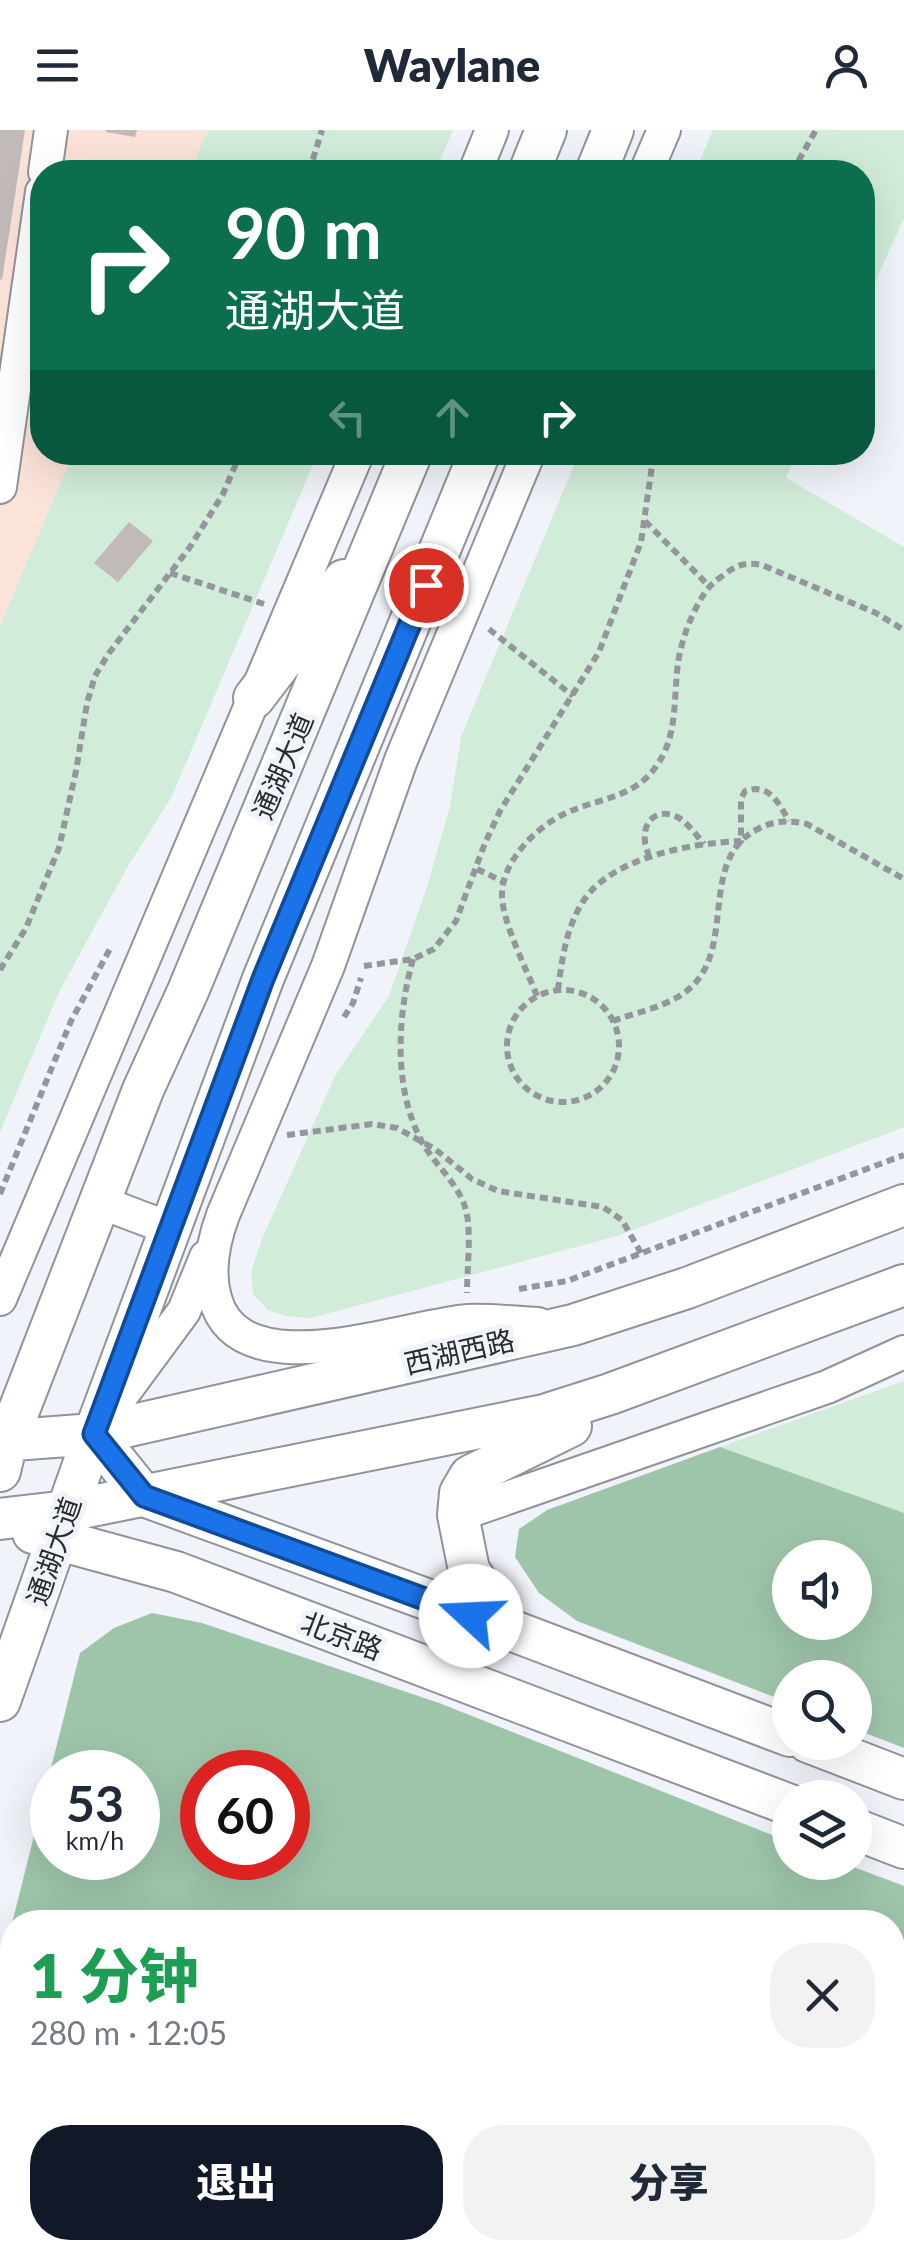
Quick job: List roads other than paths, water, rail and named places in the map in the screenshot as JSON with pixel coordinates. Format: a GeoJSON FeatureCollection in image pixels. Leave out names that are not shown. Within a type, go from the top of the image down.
{"type":"FeatureCollection","features":[{"type":"Feature","properties":{"kind":"main road"},"geometry":{"type":"LineString","coordinates":[[534,160],[546,130]]}},
{"type":"Feature","properties":{"kind":"main road"},"geometry":{"type":"LineString","coordinates":[[601,160],[613,130]]}},
{"type":"Feature","properties":{"kind":"main road","name":"通湖大道"},"geometry":{"type":"LineString","coordinates":[[2,1451],[143,1090],[407,465]]}},
{"type":"Feature","properties":{"kind":"main road","name":"通湖大道"},"geometry":{"type":"LineString","coordinates":[[0,1701],[94,1434],[263,979],[475,465]]}},
{"type":"Feature","properties":{"kind":"main road"},"geometry":{"type":"LineString","coordinates":[[455,514],[499,465]]}},
{"type":"Feature","properties":{"kind":"main road"},"geometry":{"type":"LineString","coordinates":[[254,698],[377,538]]}},
{"type":"Feature","properties":{"kind":"main road","name":"西湖西路"},"geometry":{"type":"LineString","coordinates":[[2,1451],[94,1434],[572,1325],[686,1288],[904,1205]]}},
{"type":"Feature","properties":{"kind":"main road"},"geometry":{"type":"LineString","coordinates":[[0,1521],[62,1526],[144,1496],[544,1415],[904,1286]]}},
{"type":"Feature","properties":{"kind":"main road"},"geometry":{"type":"LineString","coordinates":[[508,1629],[469,1570],[458,1516],[460,1494],[470,1476],[586,1418],[643,1382]]}},
{"type":"Feature","properties":{"kind":"main road"},"geometry":{"type":"LineString","coordinates":[[94,1434],[144,1496],[772,1729]]}},
{"type":"Feature","properties":{"kind":"main road","name":"北京路"},"geometry":{"type":"LineString","coordinates":[[62,1526],[772,1798]]}},
{"type":"Feature","properties":{"kind":"main road"},"geometry":{"type":"LineString","coordinates":[[855,1760],[904,1779]]}},
{"type":"Feature","properties":{"kind":"main road"},"geometry":{"type":"LineString","coordinates":[[872,1836],[904,1848]]}},
{"type":"Feature","properties":{"kind":"street"},"geometry":{"type":"LineString","coordinates":[[47,160],[52,130]]}},
{"type":"Feature","properties":{"kind":"street"},"geometry":{"type":"LineString","coordinates":[[480,160],[492,130]]}},
{"type":"Feature","properties":{"kind":"street"},"geometry":{"type":"LineString","coordinates":[[651,160],[664,130]]}},
{"type":"Feature","properties":{"kind":"street"},"geometry":{"type":"LineString","coordinates":[[0,487],[30,276]]}},
{"type":"Feature","properties":{"kind":"street"},"geometry":{"type":"LineString","coordinates":[[0,1299],[353,465]]}},
{"type":"Feature","properties":{"kind":"street"},"geometry":{"type":"LineString","coordinates":[[94,1434],[184,1310],[328,966],[401,760],[525,465]]}},
{"type":"Feature","properties":{"kind":"street"},"geometry":{"type":"LineString","coordinates":[[100,1202],[170,1228]]}},
{"type":"Feature","properties":{"kind":"street"},"geometry":{"type":"LineString","coordinates":[[216,1235],[210,1265],[219,1315],[241,1336],[268,1346],[302,1348],[469,1321],[572,1325]]}},
{"type":"Feature","properties":{"kind":"street"},"geometry":{"type":"LineString","coordinates":[[458,1516],[826,1387],[904,1352]]}}]}
